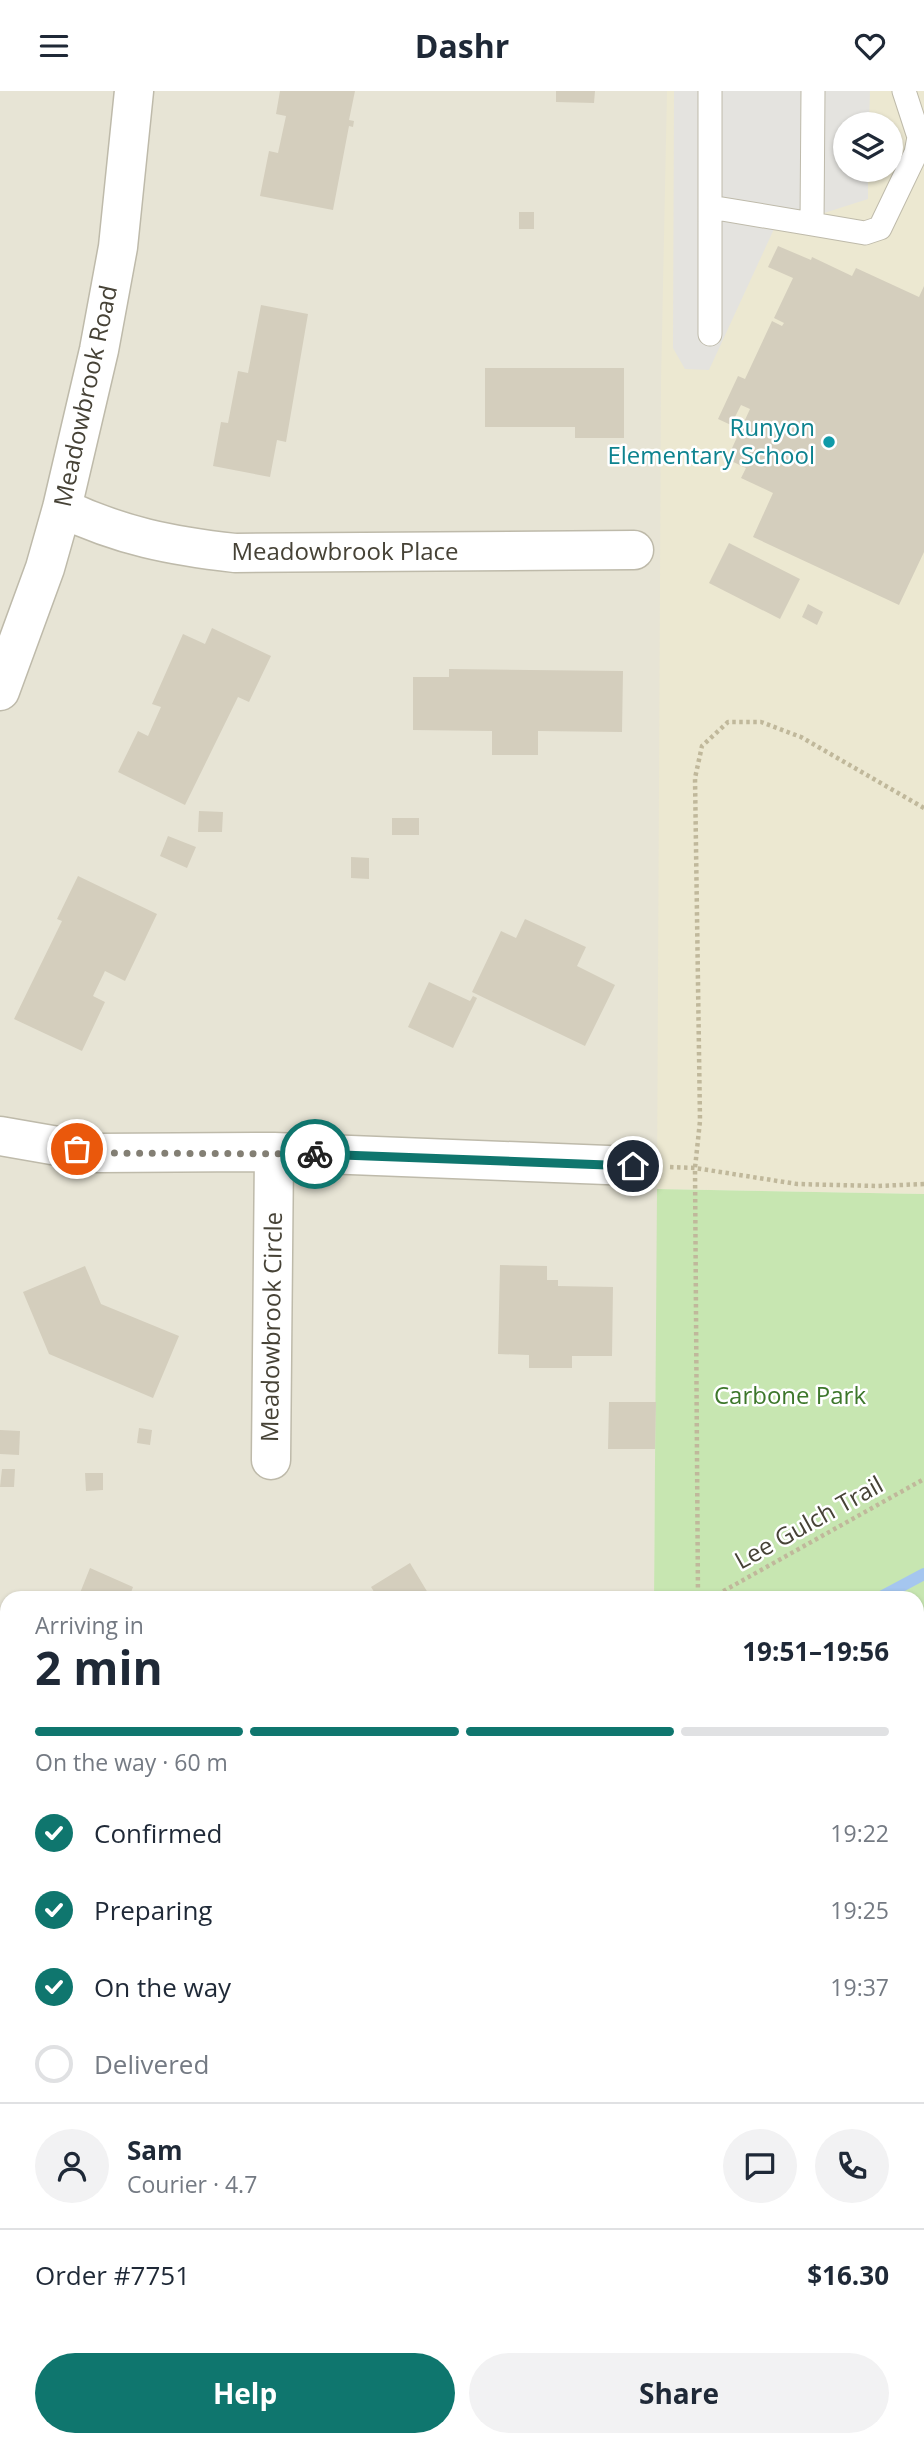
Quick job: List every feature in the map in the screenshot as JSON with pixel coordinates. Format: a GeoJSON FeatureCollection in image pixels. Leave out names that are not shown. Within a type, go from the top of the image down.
{"type":"FeatureCollection","features":[{"type":"Feature","properties":{"kind":"street","name":"Meadowbrook Road"},"geometry":{"type":"LineString","coordinates":[[0,691],[45,568],[99,350],[117,247],[134,91]]}},
{"type":"Feature","properties":{"kind":"street","name":"Meadowbrook Place"},"geometry":{"type":"LineString","coordinates":[[62,508],[142,539],[235,553],[634,550]]}},
{"type":"Feature","properties":{"kind":"street"},"geometry":{"type":"LineString","coordinates":[[0,1136],[98,1153],[274,1152],[633,1166]]}},
{"type":"Feature","properties":{"kind":"street","name":"Meadowbrook Circle"},"geometry":{"type":"LineString","coordinates":[[271,1460],[274,1152]]}},
{"type":"Feature","properties":{"kind":"lane"},"geometry":{"type":"LineString","coordinates":[[710,91],[710,334]]}},
{"type":"Feature","properties":{"kind":"lane"},"geometry":{"type":"LineString","coordinates":[[812,224],[813,91]]}},
{"type":"Feature","properties":{"kind":"lane"},"geometry":{"type":"LineString","coordinates":[[710,207],[865,233],[880,228],[916,153],[919,137],[904,91]]}},
{"type":"Feature","properties":{"kind":"path"},"geometry":{"type":"LineString","coordinates":[[698,1591],[695,1168],[700,1121],[695,778],[702,746],[728,722],[761,722],[801,737],[924,808]]}},
{"type":"Feature","properties":{"kind":"path"},"geometry":{"type":"LineString","coordinates":[[633,1166],[695,1168],[797,1184],[924,1184]]}},
{"type":"Feature","properties":{"kind":"path","name":"Lee Gulch Trail"},"geometry":{"type":"LineString","coordinates":[[724,1591],[924,1479]]}},
{"type":"Feature","properties":{"kind":"shaded area"},"geometry":{"type":"Polygon","coordinates":[[[0,91],[668,91],[654,1591],[0,1591],[0,91]]]}},
{"type":"Feature","properties":{"kind":"shaded area"},"geometry":{"type":"Polygon","coordinates":[[[667,91],[924,91],[924,1194],[657,1189],[661,382],[667,91]]]}},
{"type":"Feature","properties":{"kind":"shaded area"},"geometry":{"type":"Polygon","coordinates":[[[674,91],[870,91],[869,112],[833,112],[833,182],[868,182],[868,199],[774,229],[709,370],[685,369],[673,348],[674,91]]]}},
{"type":"Feature","properties":{"kind":"green space","name":"Carbone Park"},"geometry":{"type":"Polygon","coordinates":[[[657,1189],[924,1194],[924,1591],[654,1591],[657,1189]]]}},
{"type":"Feature","properties":{"kind":"building"},"geometry":{"type":"Polygon","coordinates":[[[280,91],[355,91],[349,120],[354,121],[353,127],[349,126],[333,210],[260,196],[269,151],[278,153],[286,116],[276,114],[280,91]]]}},
{"type":"Feature","properties":{"kind":"building"},"geometry":{"type":"Polygon","coordinates":[[[556,91],[595,91],[594,103],[556,102],[556,91]]]}},
{"type":"Feature","properties":{"kind":"building"},"geometry":{"type":"Polygon","coordinates":[[[519,212],[534,212],[534,229],[519,229],[519,212]]]}},
{"type":"Feature","properties":{"kind":"building","name":"Runyon Elementary School"},"geometry":{"type":"Polygon","coordinates":[[[778,246],[811,260],[812,257],[852,276],[856,268],[919,297],[924,286],[924,552],[899,605],[753,537],[773,493],[741,478],[746,468],[727,459],[750,409],[741,405],[731,425],[718,419],[738,376],[745,379],[772,321],[782,326],[784,323],[774,318],[793,278],[768,267],[778,246]]]}},
{"type":"Feature","properties":{"kind":"building"},"geometry":{"type":"Polygon","coordinates":[[[261,305],[308,314],[286,442],[277,440],[270,477],[213,466],[221,422],[228,423],[238,371],[248,373],[261,305]]]}},
{"type":"Feature","properties":{"kind":"building"},"geometry":{"type":"Polygon","coordinates":[[[485,368],[624,368],[624,438],[575,438],[575,427],[485,427],[485,368]]]}},
{"type":"Feature","properties":{"kind":"building"},"geometry":{"type":"Polygon","coordinates":[[[729,543],[800,579],[780,619],[709,583],[729,543]]]}},
{"type":"Feature","properties":{"kind":"building"},"geometry":{"type":"Polygon","coordinates":[[[808,604],[823,612],[817,625],[802,617],[808,604]]]}},
{"type":"Feature","properties":{"kind":"building"},"geometry":{"type":"Polygon","coordinates":[[[212,628],[271,656],[249,702],[238,697],[185,805],[118,772],[138,731],[148,736],[161,707],[152,704],[183,634],[205,644],[212,628]]]}},
{"type":"Feature","properties":{"kind":"building"},"geometry":{"type":"Polygon","coordinates":[[[449,669],[623,671],[622,732],[538,731],[538,755],[492,755],[492,731],[413,730],[413,677],[449,677],[449,669]]]}},
{"type":"Feature","properties":{"kind":"building"},"geometry":{"type":"Polygon","coordinates":[[[199,811],[223,812],[222,832],[198,832],[199,811]]]}},
{"type":"Feature","properties":{"kind":"building"},"geometry":{"type":"Polygon","coordinates":[[[392,818],[419,818],[419,835],[392,835],[392,818]]]}},
{"type":"Feature","properties":{"kind":"building"},"geometry":{"type":"Polygon","coordinates":[[[168,836],[196,847],[187,868],[160,856],[168,836]]]}},
{"type":"Feature","properties":{"kind":"building"},"geometry":{"type":"Polygon","coordinates":[[[351,857],[369,858],[369,879],[351,878],[351,857]]]}},
{"type":"Feature","properties":{"kind":"building"},"geometry":{"type":"Polygon","coordinates":[[[78,876],[157,914],[125,981],[105,971],[93,996],[105,1002],[82,1051],[14,1019],[62,921],[57,919],[78,876]]]}},
{"type":"Feature","properties":{"kind":"building"},"geometry":{"type":"Polygon","coordinates":[[[525,919],[586,947],[577,966],[615,985],[585,1046],[472,992],[501,931],[516,938],[525,919]]]}},
{"type":"Feature","properties":{"kind":"building"},"geometry":{"type":"Polygon","coordinates":[[[429,982],[470,1001],[473,996],[477,998],[453,1048],[408,1027],[429,982]]]}},
{"type":"Feature","properties":{"kind":"building"},"geometry":{"type":"Polygon","coordinates":[[[500,1265],[547,1266],[547,1280],[558,1280],[558,1286],[613,1287],[612,1356],[572,1356],[572,1368],[529,1368],[529,1355],[498,1354],[500,1265]]]}},
{"type":"Feature","properties":{"kind":"building"},"geometry":{"type":"Polygon","coordinates":[[[85,1266],[101,1304],[179,1336],[153,1398],[49,1354],[23,1292],[85,1266]]]}},
{"type":"Feature","properties":{"kind":"building"},"geometry":{"type":"Polygon","coordinates":[[[609,1402],[656,1402],[655,1449],[608,1449],[609,1402]]]}},
{"type":"Feature","properties":{"kind":"building"},"geometry":{"type":"Polygon","coordinates":[[[139,1428],[152,1430],[150,1445],[137,1443],[139,1428]]]}},
{"type":"Feature","properties":{"kind":"building"},"geometry":{"type":"Polygon","coordinates":[[[0,1430],[20,1431],[19,1455],[0,1454],[0,1430]]]}},
{"type":"Feature","properties":{"kind":"building"},"geometry":{"type":"Polygon","coordinates":[[[2,1469],[15,1469],[14,1487],[0,1487],[2,1469]]]}},
{"type":"Feature","properties":{"kind":"building"},"geometry":{"type":"Polygon","coordinates":[[[85,1473],[103,1473],[103,1490],[86,1491],[85,1473]]]}},
{"type":"Feature","properties":{"kind":"building"},"geometry":{"type":"Polygon","coordinates":[[[410,1563],[427,1591],[374,1591],[371,1587],[410,1563]]]}},
{"type":"Feature","properties":{"kind":"building"},"geometry":{"type":"Polygon","coordinates":[[[90,1568],[133,1587],[132,1591],[81,1591],[90,1568]]]}},
{"type":"Feature","properties":{"kind":"waterway"},"geometry":{"type":"LineString","coordinates":[[892,1591],[924,1574]]}},
{"type":"Feature","properties":{"kind":"way so far"},"geometry":{"type":"LineString","coordinates":[[77,1149],[98,1153],[315,1154]]}},
{"type":"Feature","properties":{"kind":"place","name":"Runyon Elementary School"},"geometry":{"type":"Point","coordinates":[829,442]}},
{"type":"Feature","properties":{"kind":"route"},"geometry":{"type":"LineString","coordinates":[[315,1154],[633,1166]]}}]}
